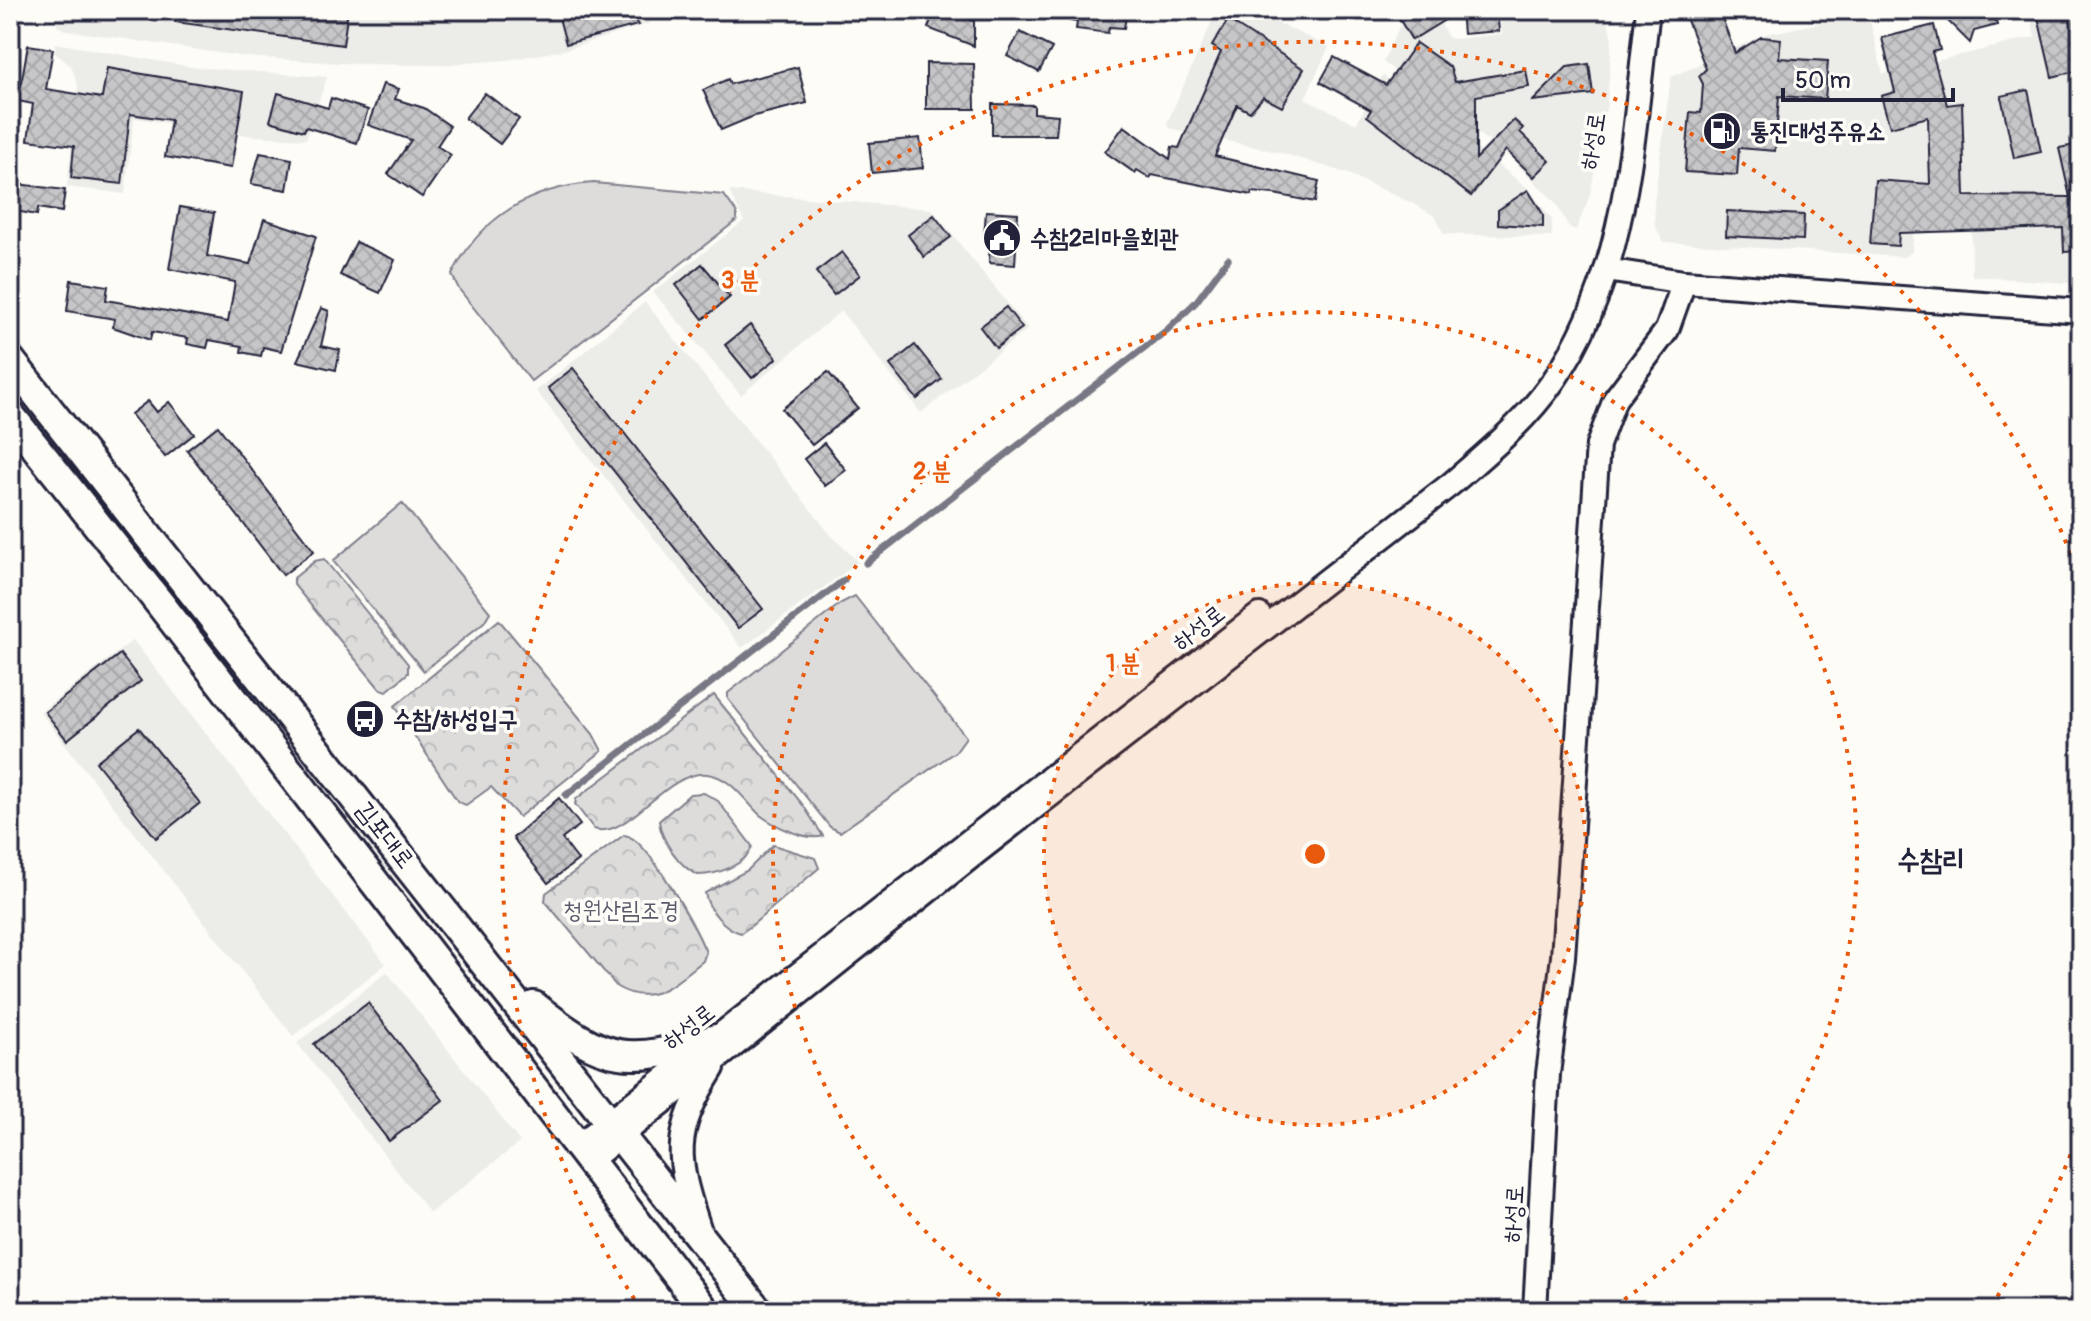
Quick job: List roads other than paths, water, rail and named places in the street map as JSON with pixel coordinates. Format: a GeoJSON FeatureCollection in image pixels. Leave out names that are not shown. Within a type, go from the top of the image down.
{"type":"FeatureCollection","features":[{"type":"Feature","properties":{"kind":"main road","name":"김포대로"},"geometry":{"type":"LineString","coordinates":[[10,360],[758,1311]]}},
{"type":"Feature","properties":{"kind":"main road","name":"김포대로"},"geometry":{"type":"LineString","coordinates":[[10,415],[161,605],[705,1311]]}},
{"type":"Feature","properties":{"kind":"main road"},"geometry":{"type":"LineString","coordinates":[[495,975],[575,1039],[602,1052],[649,1055],[718,1047]]}},
{"type":"Feature","properties":{"kind":"street","name":"하성로"},"geometry":{"type":"LineString","coordinates":[[718,1047],[923,874],[1438,477],[1493,430],[1525,396],[1561,346],[1596,265],[1622,125],[1635,10]]}},
{"type":"Feature","properties":{"kind":"street","name":"하성로"},"geometry":{"type":"LineString","coordinates":[[584,1153],[1494,447],[1554,381],[1586,324],[1606,270],[1623,201],[1648,10]]}},
{"type":"Feature","properties":{"kind":"street"},"geometry":{"type":"LineString","coordinates":[[1606,270],[1684,282],[2081,311]]}},
{"type":"Feature","properties":{"kind":"street","name":"하성로"},"geometry":{"type":"LineString","coordinates":[[1535,1311],[1548,1074],[1563,957],[1598,445],[1615,399],[1667,330],[1684,282]]}},
{"type":"Feature","properties":{"kind":"street"},"geometry":{"type":"LineString","coordinates":[[703,1240],[682,1176],[680,1137],[691,1102],[718,1047]]}},
{"type":"Feature","properties":{"kind":"waterway"},"geometry":{"type":"LineString","coordinates":[[866,563],[1167,330],[1196,302],[1228,259]]}},
{"type":"Feature","properties":{"kind":"waterway"},"geometry":{"type":"LineString","coordinates":[[566,795],[844,580]]}},
{"type":"Feature","properties":{"kind":"place","name":"통진대성주유소"},"geometry":{"type":"Point","coordinates":[1722,131]}},
{"type":"Feature","properties":{"kind":"place","name":"수참2리마을회관"},"geometry":{"type":"Point","coordinates":[1002,238]}},
{"type":"Feature","properties":{"kind":"place","name":"수참/하성입구"},"geometry":{"type":"Point","coordinates":[365,719]}},
{"type":"Feature","properties":{"kind":"district","name":"수참리"},"geometry":{"type":"Point","coordinates":[1931,860]}},
{"type":"Feature","properties":{"kind":"park label","name":"청원산림조경"},"geometry":{"type":"Point","coordinates":[621,910]}}]}
